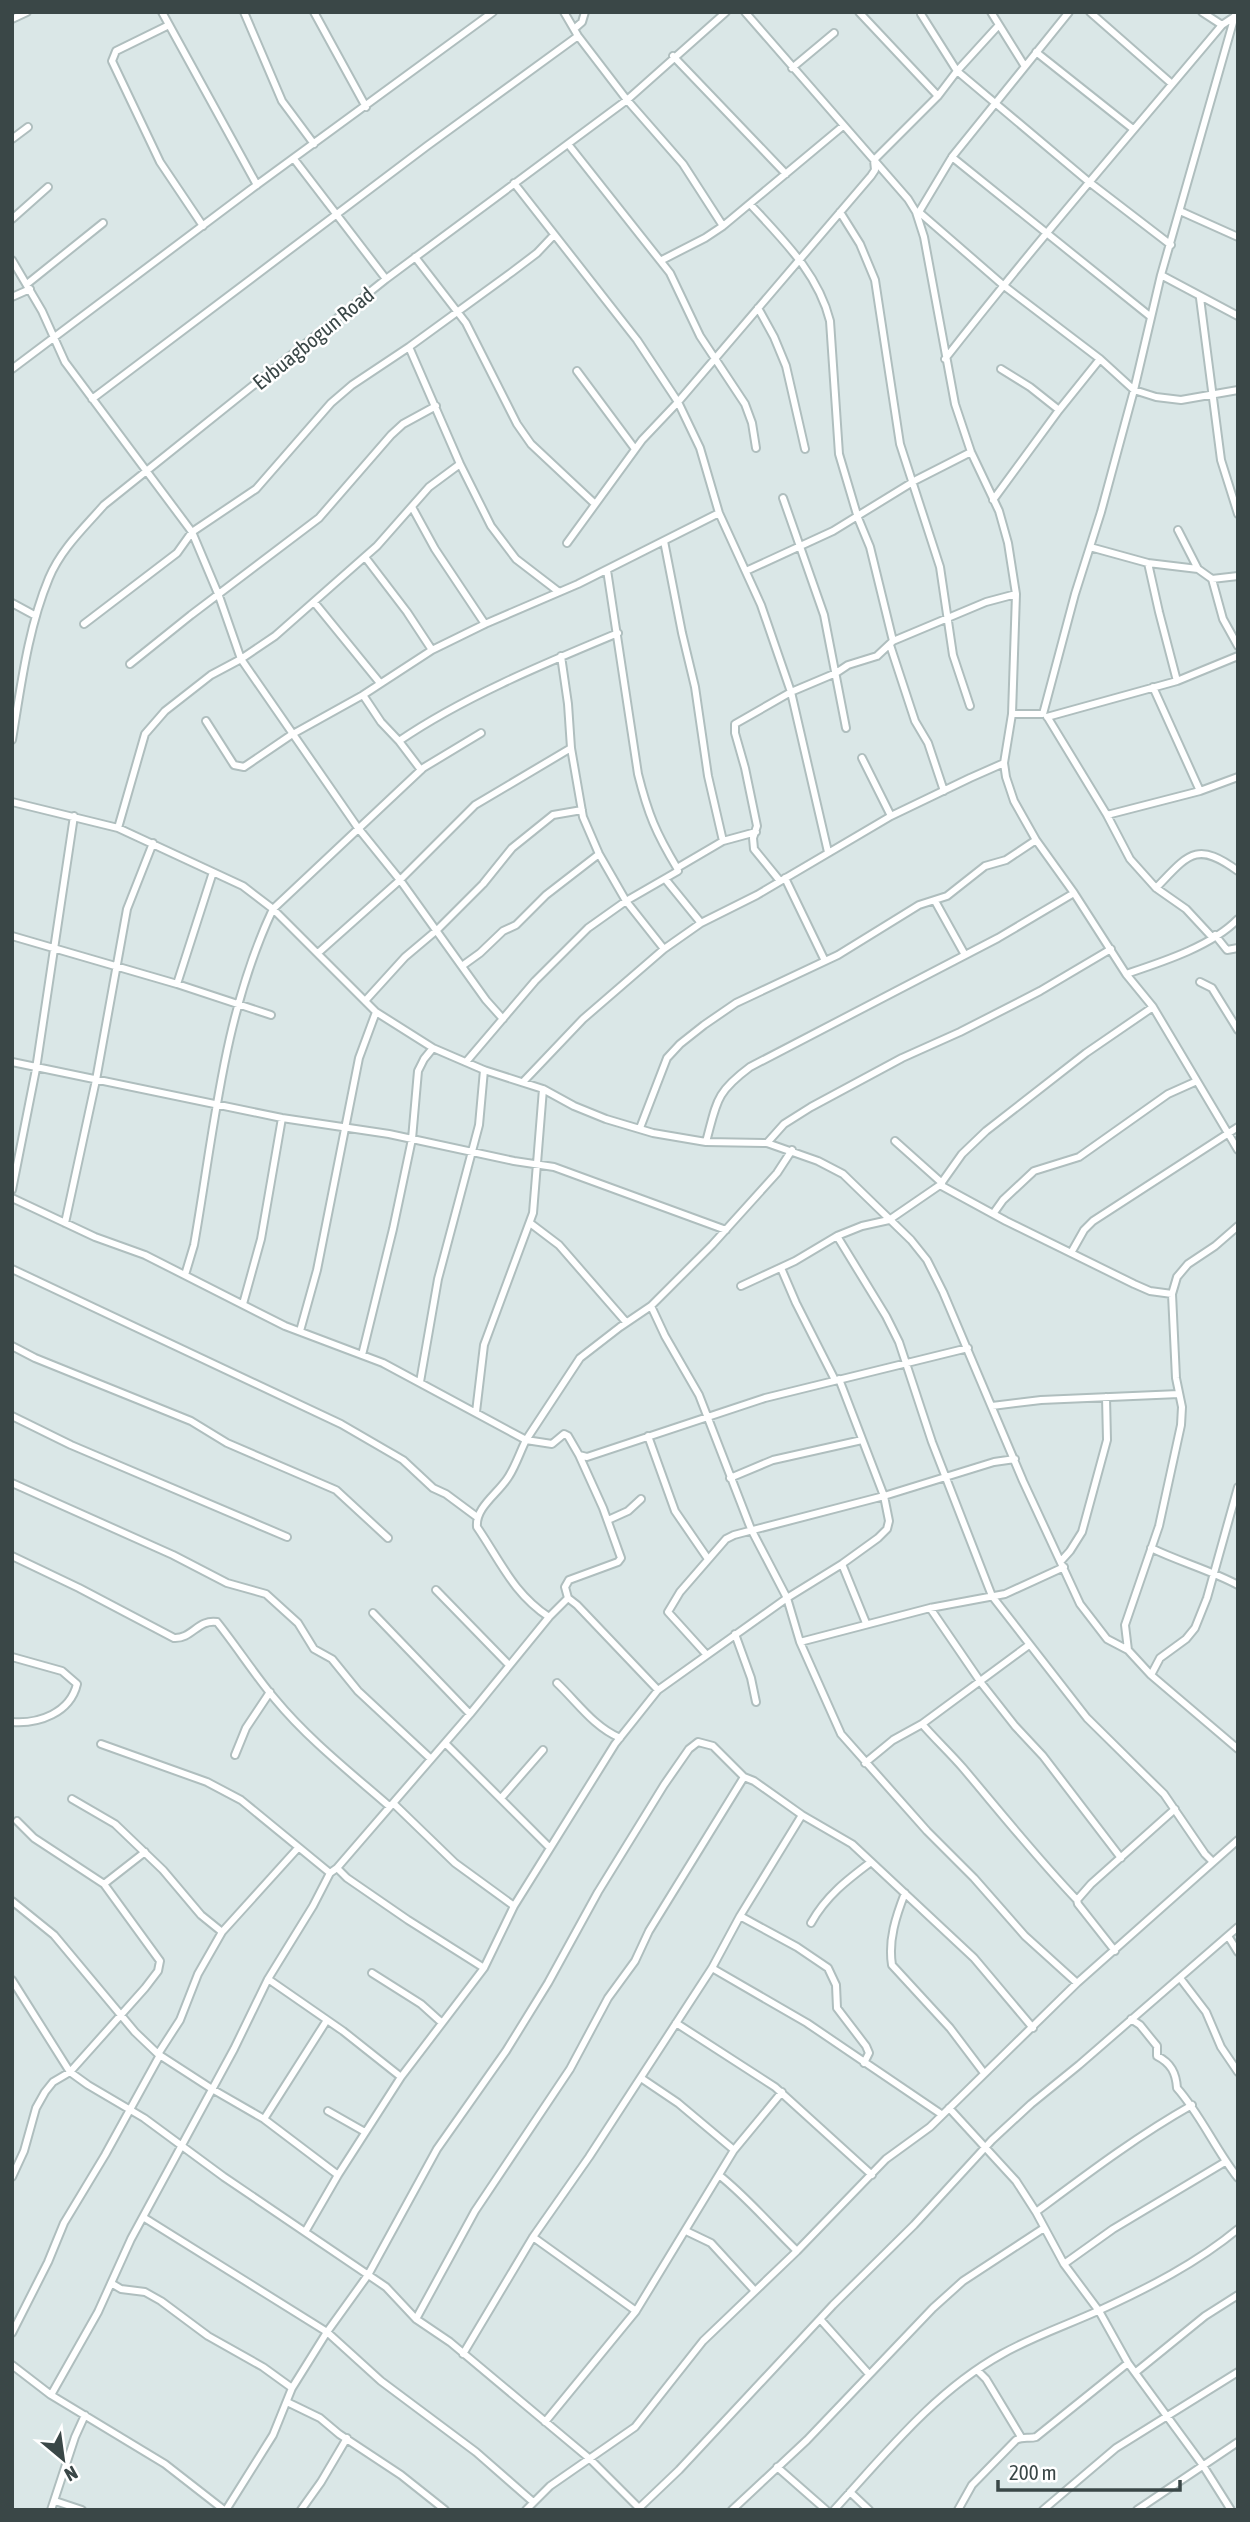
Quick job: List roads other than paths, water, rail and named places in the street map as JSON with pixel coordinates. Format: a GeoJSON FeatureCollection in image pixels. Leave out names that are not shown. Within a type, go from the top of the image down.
{"type":"FeatureCollection","features":[{"type":"Feature","properties":{"kind":"street"},"geometry":{"type":"LineString","coordinates":[[13,17],[27,12]]}},
{"type":"Feature","properties":{"kind":"street"},"geometry":{"type":"LineString","coordinates":[[162,12],[257,185]]}},
{"type":"Feature","properties":{"kind":"street"},"geometry":{"type":"LineString","coordinates":[[244,12],[282,100],[314,144]]}},
{"type":"Feature","properties":{"kind":"street"},"geometry":{"type":"LineString","coordinates":[[314,12],[366,107]]}},
{"type":"Feature","properties":{"kind":"street"},"geometry":{"type":"LineString","coordinates":[[564,12],[576,33],[627,100],[683,164],[723,226]]}},
{"type":"Feature","properties":{"kind":"street"},"geometry":{"type":"LineString","coordinates":[[92,399],[576,33],[584,12]]}},
{"type":"Feature","properties":{"kind":"street","name":"Evbuagbogun Road"},"geometry":{"type":"LineString","coordinates":[[12,740],[36,616],[49,576],[67,546],[104,505],[386,279],[627,100],[673,56],[726,12]]}},
{"type":"Feature","properties":{"kind":"street"},"geometry":{"type":"LineString","coordinates":[[745,12],[918,212],[1003,285],[1100,359],[1135,390],[1156,397],[1181,400],[1238,390]]}},
{"type":"Feature","properties":{"kind":"street"},"geometry":{"type":"LineString","coordinates":[[859,12],[938,96]]}},
{"type":"Feature","properties":{"kind":"street"},"geometry":{"type":"LineString","coordinates":[[991,12],[1024,65]]}},
{"type":"Feature","properties":{"kind":"street"},"geometry":{"type":"LineString","coordinates":[[1069,12],[952,158],[918,212],[955,404],[971,452],[999,511],[1009,543],[1016,594],[1012,714],[1004,763],[1014,802],[1036,840],[1126,974],[1153,1007],[1238,1150]]}},
{"type":"Feature","properties":{"kind":"street"},"geometry":{"type":"LineString","coordinates":[[1090,12],[1172,84]]}},
{"type":"Feature","properties":{"kind":"street"},"geometry":{"type":"LineString","coordinates":[[1202,12],[1222,25]]}},
{"type":"Feature","properties":{"kind":"street"},"geometry":{"type":"LineString","coordinates":[[921,13],[957,71],[1090,182],[1171,245]]}},
{"type":"Feature","properties":{"kind":"street"},"geometry":{"type":"LineString","coordinates":[[12,369],[55,340],[257,185],[366,107],[488,14]]}},
{"type":"Feature","properties":{"kind":"street"},"geometry":{"type":"LineString","coordinates":[[945,359],[1133,129],[1222,25],[1235,15]]}},
{"type":"Feature","properties":{"kind":"street"},"geometry":{"type":"LineString","coordinates":[[1235,15],[1161,275],[1135,390],[1075,594],[1045,716],[1107,815],[1130,859],[1156,888],[1186,909],[1227,950],[1238,948]]}},
{"type":"Feature","properties":{"kind":"street"},"geometry":{"type":"LineString","coordinates":[[169,25],[116,51],[112,61],[160,162],[203,226]]}},
{"type":"Feature","properties":{"kind":"street"},"geometry":{"type":"LineString","coordinates":[[874,160],[938,96],[998,26]]}},
{"type":"Feature","properties":{"kind":"street"},"geometry":{"type":"LineString","coordinates":[[792,68],[834,33]]}},
{"type":"Feature","properties":{"kind":"street"},"geometry":{"type":"LineString","coordinates":[[1036,52],[1133,129]]}},
{"type":"Feature","properties":{"kind":"street"},"geometry":{"type":"LineString","coordinates":[[673,56],[786,174]]}},
{"type":"Feature","properties":{"kind":"street"},"geometry":{"type":"LineString","coordinates":[[662,260],[723,226],[844,126]]}},
{"type":"Feature","properties":{"kind":"street"},"geometry":{"type":"LineString","coordinates":[[12,139],[27,127]]}},
{"type":"Feature","properties":{"kind":"street"},"geometry":{"type":"LineString","coordinates":[[568,144],[662,260],[674,279],[700,336],[745,404],[752,423],[755,448]]}},
{"type":"Feature","properties":{"kind":"street"},"geometry":{"type":"LineString","coordinates":[[952,158],[1151,317]]}},
{"type":"Feature","properties":{"kind":"street"},"geometry":{"type":"LineString","coordinates":[[294,159],[386,279]]}},
{"type":"Feature","properties":{"kind":"street"},"geometry":{"type":"LineString","coordinates":[[567,543],[635,449],[801,260],[875,170],[874,160]]}},
{"type":"Feature","properties":{"kind":"street"},"geometry":{"type":"LineString","coordinates":[[514,183],[637,340],[678,402],[700,448],[719,513],[761,604],[791,692],[828,852]]}},
{"type":"Feature","properties":{"kind":"street"},"geometry":{"type":"LineString","coordinates":[[12,219],[48,187]]}},
{"type":"Feature","properties":{"kind":"street"},"geometry":{"type":"LineString","coordinates":[[750,204],[801,260],[827,306],[831,321],[839,454],[858,518],[870,547],[891,643],[915,721],[928,743],[944,791]]}},
{"type":"Feature","properties":{"kind":"street"},"geometry":{"type":"LineString","coordinates":[[1180,211],[1238,237]]}},
{"type":"Feature","properties":{"kind":"street"},"geometry":{"type":"LineString","coordinates":[[840,212],[860,244],[873,273],[900,444],[940,567],[953,654],[970,706]]}},
{"type":"Feature","properties":{"kind":"street"},"geometry":{"type":"LineString","coordinates":[[12,297],[28,287],[103,223]]}},
{"type":"Feature","properties":{"kind":"street"},"geometry":{"type":"LineString","coordinates":[[84,624],[177,553],[192,532],[256,489],[331,403],[352,385],[529,259],[554,234]]}},
{"type":"Feature","properties":{"kind":"street"},"geometry":{"type":"LineString","coordinates":[[415,257],[466,323],[517,424],[531,444],[595,504]]}},
{"type":"Feature","properties":{"kind":"street"},"geometry":{"type":"LineString","coordinates":[[12,260],[65,362],[192,532],[219,596],[241,659],[291,735],[358,828],[400,880],[486,1000],[503,1018]]}},
{"type":"Feature","properties":{"kind":"street"},"geometry":{"type":"LineString","coordinates":[[1161,275],[1238,316]]}},
{"type":"Feature","properties":{"kind":"street"},"geometry":{"type":"LineString","coordinates":[[1200,298],[1221,460],[1238,514]]}},
{"type":"Feature","properties":{"kind":"street"},"geometry":{"type":"LineString","coordinates":[[758,309],[784,359],[805,449]]}},
{"type":"Feature","properties":{"kind":"street"},"geometry":{"type":"LineString","coordinates":[[409,347],[460,464],[491,526],[516,559],[559,592]]}},
{"type":"Feature","properties":{"kind":"street"},"geometry":{"type":"LineString","coordinates":[[993,500],[1100,359]]}},
{"type":"Feature","properties":{"kind":"street"},"geometry":{"type":"LineString","coordinates":[[1001,369],[1059,410]]}},
{"type":"Feature","properties":{"kind":"street"},"geometry":{"type":"LineString","coordinates":[[576,371],[635,449]]}},
{"type":"Feature","properties":{"kind":"street"},"geometry":{"type":"LineString","coordinates":[[130,664],[319,518],[403,424],[436,406]]}},
{"type":"Feature","properties":{"kind":"street"},"geometry":{"type":"LineString","coordinates":[[746,571],[858,518],[912,483],[971,452]]}},
{"type":"Feature","properties":{"kind":"street"},"geometry":{"type":"LineString","coordinates":[[118,828],[145,734],[164,711],[211,675],[275,636],[366,557],[429,488],[460,464]]}},
{"type":"Feature","properties":{"kind":"street"},"geometry":{"type":"LineString","coordinates":[[783,498],[824,615],[846,727]]}},
{"type":"Feature","properties":{"kind":"street"},"geometry":{"type":"LineString","coordinates":[[412,507],[435,549],[485,624]]}},
{"type":"Feature","properties":{"kind":"street"},"geometry":{"type":"LineString","coordinates":[[206,722],[234,765],[240,767],[252,764],[291,735],[363,695],[432,650],[607,570],[719,513]]}},
{"type":"Feature","properties":{"kind":"street"},"geometry":{"type":"LineString","coordinates":[[1178,530],[1198,569],[1212,579],[1223,619],[1238,646]]}},
{"type":"Feature","properties":{"kind":"street"},"geometry":{"type":"LineString","coordinates":[[664,541],[695,687],[708,776],[723,841]]}},
{"type":"Feature","properties":{"kind":"street"},"geometry":{"type":"LineString","coordinates":[[1090,547],[1148,563],[1198,569]]}},
{"type":"Feature","properties":{"kind":"street"},"geometry":{"type":"LineString","coordinates":[[366,557],[432,650]]}},
{"type":"Feature","properties":{"kind":"street"},"geometry":{"type":"LineString","coordinates":[[1148,563],[1177,681]]}},
{"type":"Feature","properties":{"kind":"street"},"geometry":{"type":"LineString","coordinates":[[607,570],[638,774],[646,807],[657,834],[677,868]]}},
{"type":"Feature","properties":{"kind":"street"},"geometry":{"type":"LineString","coordinates":[[1212,579],[1238,576]]}},
{"type":"Feature","properties":{"kind":"street"},"geometry":{"type":"LineString","coordinates":[[825,961],[782,879],[754,849],[752,843],[756,832],[755,814],[734,726],[791,692],[836,673],[848,664],[877,656],[891,643],[949,617],[1016,594]]}},
{"type":"Feature","properties":{"kind":"street"},"geometry":{"type":"LineString","coordinates":[[314,602],[380,683]]}},
{"type":"Feature","properties":{"kind":"street"},"geometry":{"type":"LineString","coordinates":[[12,603],[36,616]]}},
{"type":"Feature","properties":{"kind":"street"},"geometry":{"type":"LineString","coordinates":[[399,741],[471,700],[561,656],[618,633]]}},
{"type":"Feature","properties":{"kind":"street"},"geometry":{"type":"LineString","coordinates":[[561,656],[571,748],[582,810],[599,854],[626,901],[664,949]]}},
{"type":"Feature","properties":{"kind":"street"},"geometry":{"type":"LineString","coordinates":[[1012,714],[1045,716],[1177,681],[1238,656]]}},
{"type":"Feature","properties":{"kind":"street"},"geometry":{"type":"LineString","coordinates":[[12,680],[22,684]]}},
{"type":"Feature","properties":{"kind":"street"},"geometry":{"type":"LineString","coordinates":[[1153,687],[1200,791]]}},
{"type":"Feature","properties":{"kind":"street"},"geometry":{"type":"LineString","coordinates":[[363,695],[381,722],[421,770]]}},
{"type":"Feature","properties":{"kind":"street"},"geometry":{"type":"LineString","coordinates":[[185,1275],[194,1245],[226,1051],[237,1004],[259,939],[273,909],[421,770],[481,733]]}},
{"type":"Feature","properties":{"kind":"street"},"geometry":{"type":"LineString","coordinates":[[318,953],[400,880],[475,805],[571,748]]}},
{"type":"Feature","properties":{"kind":"street"},"geometry":{"type":"LineString","coordinates":[[862,758],[891,817]]}},
{"type":"Feature","properties":{"kind":"street"},"geometry":{"type":"LineString","coordinates":[[523,1082],[583,1019],[664,949],[701,923],[891,817],[1004,763]]}},
{"type":"Feature","properties":{"kind":"street"},"geometry":{"type":"LineString","coordinates":[[1107,815],[1200,791],[1238,777]]}},
{"type":"Feature","properties":{"kind":"street"},"geometry":{"type":"LineString","coordinates":[[12,802],[118,828],[243,886],[273,909],[376,1012],[433,1048],[484,1070],[543,1089],[585,1111],[640,1128],[672,1137],[706,1142],[767,1143],[792,1150],[844,1174],[927,1261],[1080,1604],[1107,1639],[1128,1650],[1151,1675],[1238,1749]]}},
{"type":"Feature","properties":{"kind":"street"},"geometry":{"type":"LineString","coordinates":[[365,1001],[405,957],[437,930],[483,884],[512,848],[553,816],[582,810]]}},
{"type":"Feature","properties":{"kind":"street"},"geometry":{"type":"LineString","coordinates":[[12,1190],[36,1069],[74,816]]}},
{"type":"Feature","properties":{"kind":"street"},"geometry":{"type":"LineString","coordinates":[[466,1062],[535,981],[588,928],[626,901],[666,880],[678,871],[677,868],[723,841],[756,832]]}},
{"type":"Feature","properties":{"kind":"street"},"geometry":{"type":"LineString","coordinates":[[640,1128],[667,1058],[680,1044],[736,1003],[825,961],[912,909],[947,896],[985,866],[1006,860],[1036,840]]}},
{"type":"Feature","properties":{"kind":"street"},"geometry":{"type":"LineString","coordinates":[[65,1223],[96,1080],[127,909],[153,843]]}},
{"type":"Feature","properties":{"kind":"street"},"geometry":{"type":"LineString","coordinates":[[1156,888],[1183,860],[1203,852],[1220,858],[1238,871]]}},
{"type":"Feature","properties":{"kind":"street"},"geometry":{"type":"LineString","coordinates":[[461,966],[480,953],[503,931],[516,925],[546,895],[599,854]]}},
{"type":"Feature","properties":{"kind":"street"},"geometry":{"type":"LineString","coordinates":[[177,984],[213,872]]}},
{"type":"Feature","properties":{"kind":"street"},"geometry":{"type":"LineString","coordinates":[[666,880],[701,923]]}},
{"type":"Feature","properties":{"kind":"street"},"geometry":{"type":"LineString","coordinates":[[706,1142],[718,1097],[726,1086],[750,1067],[965,955],[1074,893]]}},
{"type":"Feature","properties":{"kind":"street"},"geometry":{"type":"LineString","coordinates":[[935,901],[965,955]]}},
{"type":"Feature","properties":{"kind":"street"},"geometry":{"type":"LineString","coordinates":[[1126,974],[1164,961],[1214,936],[1238,919]]}},
{"type":"Feature","properties":{"kind":"street"},"geometry":{"type":"LineString","coordinates":[[12,936],[177,984],[271,1015]]}},
{"type":"Feature","properties":{"kind":"street"},"geometry":{"type":"LineString","coordinates":[[767,1143],[784,1125],[811,1107],[902,1058],[951,1037],[1040,991],[1111,948]]}},
{"type":"Feature","properties":{"kind":"street"},"geometry":{"type":"LineString","coordinates":[[1200,982],[1212,988],[1238,1030]]}},
{"type":"Feature","properties":{"kind":"street"},"geometry":{"type":"LineString","coordinates":[[741,1286],[781,1268],[837,1236],[862,1226],[889,1220],[941,1184],[962,1154],[986,1131],[1086,1054],[1153,1007]]}},
{"type":"Feature","properties":{"kind":"street"},"geometry":{"type":"LineString","coordinates":[[300,1332],[317,1270],[359,1058],[376,1012]]}},
{"type":"Feature","properties":{"kind":"street"},"geometry":{"type":"LineString","coordinates":[[362,1354],[412,1139],[418,1071],[433,1048]]}},
{"type":"Feature","properties":{"kind":"street"},"geometry":{"type":"LineString","coordinates":[[12,1062],[282,1118],[412,1139],[554,1167],[604,1183],[726,1230]]}},
{"type":"Feature","properties":{"kind":"street"},"geometry":{"type":"LineString","coordinates":[[421,1382],[438,1279],[474,1152],[484,1070]]}},
{"type":"Feature","properties":{"kind":"street"},"geometry":{"type":"LineString","coordinates":[[993,1214],[1003,1199],[1034,1171],[1079,1157],[1168,1094],[1197,1081]]}},
{"type":"Feature","properties":{"kind":"street"},"geometry":{"type":"LineString","coordinates":[[477,1412],[484,1345],[533,1213],[543,1089]]}},
{"type":"Feature","properties":{"kind":"street"},"geometry":{"type":"LineString","coordinates":[[243,1304],[261,1239],[282,1118]]}},
{"type":"Feature","properties":{"kind":"street"},"geometry":{"type":"LineString","coordinates":[[1072,1253],[1083,1230],[1093,1221],[1238,1126]]}},
{"type":"Feature","properties":{"kind":"street"},"geometry":{"type":"LineString","coordinates":[[895,1141],[941,1184],[993,1214],[1134,1284],[1150,1291],[1172,1294]]}},
{"type":"Feature","properties":{"kind":"street"},"geometry":{"type":"LineString","coordinates":[[549,1617],[531,1605],[519,1591],[477,1527],[477,1517],[510,1475],[526,1440],[580,1358],[651,1306],[726,1230],[777,1172],[792,1150]]}},
{"type":"Feature","properties":{"kind":"street"},"geometry":{"type":"LineString","coordinates":[[12,1198],[95,1237],[145,1255],[300,1332],[383,1363],[526,1440],[542,1445],[552,1444],[564,1434],[568,1436],[579,1455],[620,1550],[620,1560],[569,1580],[565,1587],[568,1598],[658,1690]]}},
{"type":"Feature","properties":{"kind":"street"},"geometry":{"type":"LineString","coordinates":[[530,1223],[559,1245],[626,1322]]}},
{"type":"Feature","properties":{"kind":"street"},"geometry":{"type":"LineString","coordinates":[[1128,1650],[1125,1625],[1159,1526],[1181,1425],[1182,1406],[1176,1378],[1172,1294],[1177,1277],[1188,1264],[1238,1226]]}},
{"type":"Feature","properties":{"kind":"street"},"geometry":{"type":"LineString","coordinates":[[837,1236],[899,1342],[932,1442],[992,1596],[1087,1717],[1147,1775],[1213,1862]]}},
{"type":"Feature","properties":{"kind":"street"},"geometry":{"type":"LineString","coordinates":[[305,2232],[401,2077],[484,1968],[514,1906],[549,1847],[620,1738],[658,1690],[786,1598],[842,1563],[887,1530],[889,1521],[884,1496],[862,1440],[837,1380],[796,1303],[781,1268]]}},
{"type":"Feature","properties":{"kind":"street"},"geometry":{"type":"LineString","coordinates":[[12,1269],[341,1424],[402,1460],[433,1488],[446,1494],[477,1517]]}},
{"type":"Feature","properties":{"kind":"street"},"geometry":{"type":"LineString","coordinates":[[651,1306],[699,1395],[751,1529],[786,1598],[800,1642],[841,1734],[1025,1936],[1077,1983]]}},
{"type":"Feature","properties":{"kind":"street"},"geometry":{"type":"LineString","coordinates":[[12,1346],[35,1358],[191,1421],[227,1443],[336,1490],[388,1538]]}},
{"type":"Feature","properties":{"kind":"street"},"geometry":{"type":"LineString","coordinates":[[579,1455],[587,1457],[765,1398],[968,1348]]}},
{"type":"Feature","properties":{"kind":"street"},"geometry":{"type":"LineString","coordinates":[[992,1406],[1041,1400],[1179,1394]]}},
{"type":"Feature","properties":{"kind":"street"},"geometry":{"type":"LineString","coordinates":[[800,1642],[930,1608],[1005,1594],[1063,1564],[1082,1532],[1107,1440],[1106,1397]]}},
{"type":"Feature","properties":{"kind":"street"},"geometry":{"type":"LineString","coordinates":[[12,1416],[71,1445],[287,1537]]}},
{"type":"Feature","properties":{"kind":"street"},"geometry":{"type":"LineString","coordinates":[[648,1436],[675,1511],[708,1559]]}},
{"type":"Feature","properties":{"kind":"street"},"geometry":{"type":"LineString","coordinates":[[730,1478],[773,1460],[862,1440]]}},
{"type":"Feature","properties":{"kind":"street"},"geometry":{"type":"LineString","coordinates":[[706,1654],[668,1612],[669,1606],[726,1539],[751,1529],[884,1496],[994,1462],[1015,1459]]}},
{"type":"Feature","properties":{"kind":"street"},"geometry":{"type":"LineString","coordinates":[[12,1483],[173,1555],[227,1583],[266,1594],[298,1623],[314,1649],[332,1659],[358,1692],[431,1759]]}},
{"type":"Feature","properties":{"kind":"street"},"geometry":{"type":"LineString","coordinates":[[1151,1675],[1160,1658],[1186,1639],[1195,1628],[1215,1573],[1238,1487]]}},
{"type":"Feature","properties":{"kind":"street"},"geometry":{"type":"LineString","coordinates":[[608,1520],[628,1511],[641,1499]]}},
{"type":"Feature","properties":{"kind":"street"},"geometry":{"type":"LineString","coordinates":[[1151,1548],[1238,1585]]}},
{"type":"Feature","properties":{"kind":"street"},"geometry":{"type":"LineString","coordinates":[[12,1556],[174,1638],[186,1637],[202,1623],[216,1622],[270,1692],[328,1753],[391,1804],[455,1863],[514,1906]]}},
{"type":"Feature","properties":{"kind":"street"},"geometry":{"type":"LineString","coordinates":[[842,1563],[866,1623]]}},
{"type":"Feature","properties":{"kind":"street"},"geometry":{"type":"LineString","coordinates":[[436,1590],[509,1665]]}},
{"type":"Feature","properties":{"kind":"street"},"geometry":{"type":"LineString","coordinates":[[51,2395],[86,2334],[143,2217],[183,2147],[268,1979],[330,1873],[568,1598]]}},
{"type":"Feature","properties":{"kind":"street"},"geometry":{"type":"LineString","coordinates":[[930,1608],[1014,1726],[1060,1778],[1121,1858]]}},
{"type":"Feature","properties":{"kind":"street"},"geometry":{"type":"LineString","coordinates":[[373,1613],[470,1714]]}},
{"type":"Feature","properties":{"kind":"street"},"geometry":{"type":"LineString","coordinates":[[735,1634],[751,1678],[756,1702]]}},
{"type":"Feature","properties":{"kind":"street"},"geometry":{"type":"LineString","coordinates":[[865,1763],[893,1740],[922,1724],[1029,1645]]}},
{"type":"Feature","properties":{"kind":"street"},"geometry":{"type":"LineString","coordinates":[[12,1657],[62,1671],[77,1684],[73,1696],[39,1722],[12,1722]]}},
{"type":"Feature","properties":{"kind":"street"},"geometry":{"type":"LineString","coordinates":[[557,1684],[592,1720],[620,1738]]}},
{"type":"Feature","properties":{"kind":"street"},"geometry":{"type":"LineString","coordinates":[[235,1755],[246,1728],[270,1692]]}},
{"type":"Feature","properties":{"kind":"street"},"geometry":{"type":"LineString","coordinates":[[922,1724],[964,1769],[1030,1850],[1077,1900],[1078,1905],[1115,1951]]}},
{"type":"Feature","properties":{"kind":"street"},"geometry":{"type":"LineString","coordinates":[[445,1742],[549,1847]]}},
{"type":"Feature","properties":{"kind":"street"},"geometry":{"type":"LineString","coordinates":[[12,2365],[51,2395],[165,2464],[225,2510],[272,2435],[292,2388],[327,2332],[368,2275],[437,2149],[506,2051],[548,1983],[598,1892],[689,1749],[698,1742],[713,1746],[744,1777],[852,1844],[974,1958],[1033,2028]]}},
{"type":"Feature","properties":{"kind":"street"},"geometry":{"type":"LineString","coordinates":[[101,1744],[207,1782],[241,1800],[330,1873]]}},
{"type":"Feature","properties":{"kind":"street"},"geometry":{"type":"LineString","coordinates":[[502,1797],[543,1750]]}},
{"type":"Feature","properties":{"kind":"street"},"geometry":{"type":"LineString","coordinates":[[416,2319],[475,2211],[570,2069],[608,1998],[635,1961],[649,1931],[744,1777]]}},
{"type":"Feature","properties":{"kind":"street"},"geometry":{"type":"LineString","coordinates":[[72,1799],[115,1824],[145,1852],[201,1915],[222,1932]]}},
{"type":"Feature","properties":{"kind":"street"},"geometry":{"type":"LineString","coordinates":[[1077,1900],[1091,1884],[1175,1809]]}},
{"type":"Feature","properties":{"kind":"street"},"geometry":{"type":"LineString","coordinates":[[463,2354],[533,2237],[712,1968],[740,1916],[802,1815]]}},
{"type":"Feature","properties":{"kind":"street"},"geometry":{"type":"LineString","coordinates":[[12,2177],[24,2151],[36,2108],[53,2082],[70,2072],[154,1978],[160,1961],[104,1884],[34,1838],[16,1821]]}},
{"type":"Feature","properties":{"kind":"street"},"geometry":{"type":"LineString","coordinates":[[526,2510],[532,2501],[635,2427],[703,2341],[797,2251],[886,2160],[930,2127],[941,2113],[1033,2028],[1077,1983],[1238,1840]]}},
{"type":"Feature","properties":{"kind":"street"},"geometry":{"type":"LineString","coordinates":[[12,2333],[48,2262],[64,2222],[131,2110],[159,2054],[180,2020],[198,1975],[222,1932],[298,1848]]}},
{"type":"Feature","properties":{"kind":"street"},"geometry":{"type":"LineString","coordinates":[[104,1884],[145,1852]]}},
{"type":"Feature","properties":{"kind":"street"},"geometry":{"type":"LineString","coordinates":[[811,1923],[835,1889],[871,1862]]}},
{"type":"Feature","properties":{"kind":"street"},"geometry":{"type":"LineString","coordinates":[[337,1868],[347,1878],[408,1920],[484,1968]]}},
{"type":"Feature","properties":{"kind":"street"},"geometry":{"type":"LineString","coordinates":[[905,1893],[895,1916],[892,1965],[950,2028],[984,2073]]}},
{"type":"Feature","properties":{"kind":"street"},"geometry":{"type":"LineString","coordinates":[[12,1901],[54,1935],[159,2054],[264,2119],[338,2175]]}},
{"type":"Feature","properties":{"kind":"street"},"geometry":{"type":"LineString","coordinates":[[740,1916],[797,1947],[828,1968],[836,1985],[837,2008],[869,2053],[864,2063]]}},
{"type":"Feature","properties":{"kind":"street"},"geometry":{"type":"LineString","coordinates":[[12,1980],[70,2072],[131,2110],[368,2275],[400,2300],[416,2319],[450,2342],[590,2459],[639,2509],[877,2260],[914,2225],[985,2146],[1238,1927]]}},
{"type":"Feature","properties":{"kind":"street"},"geometry":{"type":"LineString","coordinates":[[1228,1936],[1238,1952]]}},
{"type":"Feature","properties":{"kind":"street"},"geometry":{"type":"LineString","coordinates":[[712,1968],[807,2024],[941,2113]]}},
{"type":"Feature","properties":{"kind":"street"},"geometry":{"type":"LineString","coordinates":[[372,1973],[421,2004],[441,2022]]}},
{"type":"Feature","properties":{"kind":"street"},"geometry":{"type":"LineString","coordinates":[[1180,1978],[1206,2012],[1221,2047],[1238,2072]]}},
{"type":"Feature","properties":{"kind":"street"},"geometry":{"type":"LineString","coordinates":[[268,1979],[401,2077]]}},
{"type":"Feature","properties":{"kind":"street"},"geometry":{"type":"LineString","coordinates":[[1131,2019],[1140,2025],[1157,2046],[1157,2056],[1172,2068],[1177,2076],[1177,2088],[1192,2105],[1225,2162],[1238,2178]]}},
{"type":"Feature","properties":{"kind":"street"},"geometry":{"type":"LineString","coordinates":[[264,2119],[327,2020]]}},
{"type":"Feature","properties":{"kind":"street"},"geometry":{"type":"LineString","coordinates":[[676,2023],[749,2068],[782,2092],[824,2134],[872,2175]]}},
{"type":"Feature","properties":{"kind":"street"},"geometry":{"type":"LineString","coordinates":[[641,2078],[678,2103],[734,2150]]}},
{"type":"Feature","properties":{"kind":"street"},"geometry":{"type":"LineString","coordinates":[[545,2422],[636,2311],[734,2150],[782,2092]]}},
{"type":"Feature","properties":{"kind":"street"},"geometry":{"type":"LineString","coordinates":[[1036,2212],[1095,2168],[1192,2105]]}},
{"type":"Feature","properties":{"kind":"street"},"geometry":{"type":"LineString","coordinates":[[949,2108],[1016,2181],[1064,2264],[1098,2311],[1128,2363],[1202,2464],[1231,2510]]}},
{"type":"Feature","properties":{"kind":"street"},"geometry":{"type":"LineString","coordinates":[[328,2111],[365,2132]]}},
{"type":"Feature","properties":{"kind":"street"},"geometry":{"type":"LineString","coordinates":[[1064,2264],[1112,2229],[1225,2162]]}},
{"type":"Feature","properties":{"kind":"street"},"geometry":{"type":"LineString","coordinates":[[719,2175],[743,2194],[770,2226],[797,2251]]}},
{"type":"Feature","properties":{"kind":"street"},"geometry":{"type":"LineString","coordinates":[[143,2217],[327,2332],[372,2374],[476,2452],[532,2501]]}},
{"type":"Feature","properties":{"kind":"street"},"geometry":{"type":"LineString","coordinates":[[733,2510],[807,2440],[868,2373],[933,2308],[964,2281],[1044,2228]]}},
{"type":"Feature","properties":{"kind":"street"},"geometry":{"type":"LineString","coordinates":[[834,2510],[879,2459],[947,2391],[977,2370],[1041,2334],[1098,2311],[1189,2264],[1238,2228]]}},
{"type":"Feature","properties":{"kind":"street"},"geometry":{"type":"LineString","coordinates":[[686,2231],[711,2243],[755,2291]]}},
{"type":"Feature","properties":{"kind":"street"},"geometry":{"type":"LineString","coordinates":[[533,2237],[636,2311]]}},
{"type":"Feature","properties":{"kind":"street"},"geometry":{"type":"LineString","coordinates":[[111,2283],[121,2289],[145,2292],[161,2301],[208,2336],[263,2367],[292,2388]]}},
{"type":"Feature","properties":{"kind":"street"},"geometry":{"type":"LineString","coordinates":[[1136,2372],[1205,2316],[1238,2295]]}},
{"type":"Feature","properties":{"kind":"street"},"geometry":{"type":"LineString","coordinates":[[820,2319],[868,2373]]}},
{"type":"Feature","properties":{"kind":"street"},"geometry":{"type":"LineString","coordinates":[[977,2370],[986,2379],[1021,2437],[1029,2439],[1036,2437],[1128,2363]]}},
{"type":"Feature","properties":{"kind":"street"},"geometry":{"type":"LineString","coordinates":[[1043,2510],[1116,2448],[1238,2372]]}},
{"type":"Feature","properties":{"kind":"street"},"geometry":{"type":"LineString","coordinates":[[287,2402],[320,2418],[401,2474],[445,2510]]}},
{"type":"Feature","properties":{"kind":"street"},"geometry":{"type":"LineString","coordinates":[[51,2510],[85,2415]]}},
{"type":"Feature","properties":{"kind":"street"},"geometry":{"type":"LineString","coordinates":[[958,2510],[972,2485],[1021,2437]]}},
{"type":"Feature","properties":{"kind":"street"},"geometry":{"type":"LineString","coordinates":[[301,2510],[347,2438]]}},
{"type":"Feature","properties":{"kind":"street"},"geometry":{"type":"LineString","coordinates":[[1137,2510],[1238,2442]]}},
{"type":"Feature","properties":{"kind":"street"},"geometry":{"type":"LineString","coordinates":[[777,2467],[826,2510]]}},
{"type":"Feature","properties":{"kind":"street"},"geometry":{"type":"LineString","coordinates":[[850,2492],[869,2510]]}},
{"type":"Feature","properties":{"kind":"street"},"geometry":{"type":"LineString","coordinates":[[55,2501],[82,2510]]}}]}
